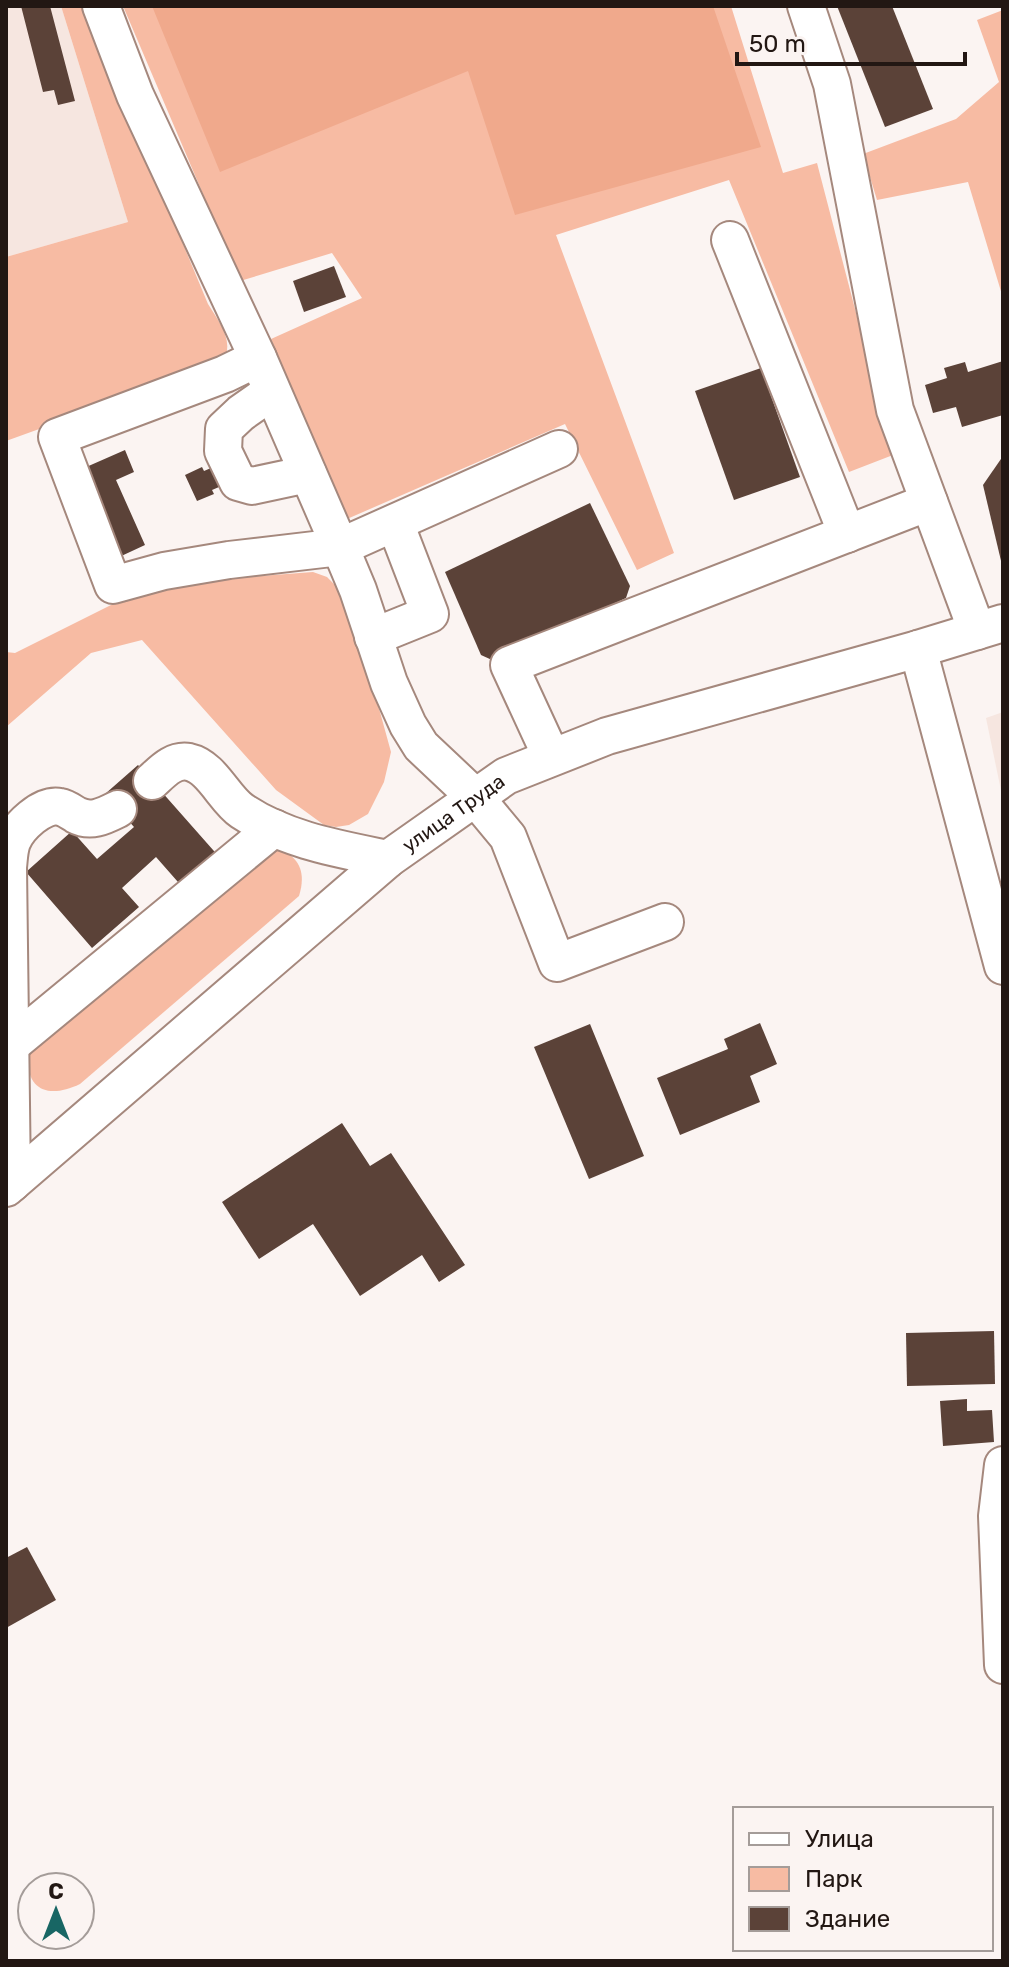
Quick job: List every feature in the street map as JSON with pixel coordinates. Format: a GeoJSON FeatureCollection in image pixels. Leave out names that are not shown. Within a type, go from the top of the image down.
{"type":"FeatureCollection","features":[{"type":"Feature","properties":{"kind":"street"},"geometry":{"type":"LineString","coordinates":[[101,6],[135,95],[258,358],[340,547],[389,683],[421,746],[474,796],[508,837],[557,963],[665,922]]}},
{"type":"Feature","properties":{"kind":"street"},"geometry":{"type":"LineString","coordinates":[[806,6],[832,84],[895,410],[929,502],[990,627]]}},
{"type":"Feature","properties":{"kind":"street"},"geometry":{"type":"LineString","coordinates":[[730,240],[847,534]]}},
{"type":"Feature","properties":{"kind":"street"},"geometry":{"type":"LineString","coordinates":[[258,358],[225,374],[57,437],[113,585],[164,571],[229,560],[340,547],[559,449]]}},
{"type":"Feature","properties":{"kind":"street"},"geometry":{"type":"LineString","coordinates":[[271,392],[224,429],[223,451],[238,482],[252,486],[308,474]]}},
{"type":"Feature","properties":{"kind":"street"},"geometry":{"type":"LineString","coordinates":[[551,756],[509,665],[929,502]]}},
{"type":"Feature","properties":{"kind":"street"},"geometry":{"type":"LineString","coordinates":[[373,637],[430,614],[395,523]]}},
{"type":"Feature","properties":{"kind":"street","name":"улица Труда"},"geometry":{"type":"LineString","coordinates":[[9,1186],[388,859],[506,776],[607,736],[990,627]]}},
{"type":"Feature","properties":{"kind":"street"},"geometry":{"type":"LineString","coordinates":[[918,649],[1003,966]]}},
{"type":"Feature","properties":{"kind":"street"},"geometry":{"type":"LineString","coordinates":[[152,781],[171,764],[186,761],[200,767],[241,811],[274,828],[328,847],[388,859]]}},
{"type":"Feature","properties":{"kind":"street"},"geometry":{"type":"LineString","coordinates":[[9,1186],[12,1044],[8,867],[11,844],[20,828],[54,806],[90,820],[118,809]]}},
{"type":"Feature","properties":{"kind":"street"},"geometry":{"type":"LineString","coordinates":[[12,1044],[274,828]]}},
{"type":"Feature","properties":{"kind":"street"},"geometry":{"type":"LineString","coordinates":[[1003,1465],[997,1516],[1003,1665]]}},
{"type":"Feature","properties":{"kind":"shaded area"},"geometry":{"type":"Polygon","coordinates":[[[6,6],[61,6],[128,222],[6,257],[6,6]]]}},
{"type":"Feature","properties":{"kind":"shaded area"},"geometry":{"type":"Polygon","coordinates":[[[152,6],[713,6],[761,147],[515,215],[468,71],[220,172],[152,6]]]}},
{"type":"Feature","properties":{"kind":"shaded area"},"geometry":{"type":"Polygon","coordinates":[[[1003,712],[1003,800],[986,718],[1003,712]]]}},
{"type":"Feature","properties":{"kind":"green space"},"geometry":{"type":"Polygon","coordinates":[[[61,6],[84,6],[208,304],[224,332],[226,355],[222,363],[6,441],[6,257],[128,222],[61,6]]]}},
{"type":"Feature","properties":{"kind":"green space"},"geometry":{"type":"Polygon","coordinates":[[[123,6],[731,6],[783,173],[817,163],[893,455],[849,472],[729,180],[556,235],[674,553],[637,570],[565,424],[347,519],[271,339],[362,298],[332,253],[240,281],[123,6]]]}},
{"type":"Feature","properties":{"kind":"green space"},"geometry":{"type":"Polygon","coordinates":[[[1003,10],[1003,298],[968,182],[877,200],[863,154],[956,119],[999,82],[977,20],[1003,10]]]}},
{"type":"Feature","properties":{"kind":"green space"},"geometry":{"type":"Polygon","coordinates":[[[313,572],[327,577],[337,587],[391,752],[384,782],[368,814],[349,825],[324,825],[276,790],[142,640],[91,653],[6,727],[6,652],[15,653],[159,584],[313,572]]]}},
{"type":"Feature","properties":{"kind":"green space"},"geometry":{"type":"Polygon","coordinates":[[[273,846],[289,854],[298,865],[302,878],[299,896],[80,1084],[69,1089],[49,1091],[35,1083],[30,1076],[28,1053],[273,846]]]}},
{"type":"Feature","properties":{"kind":"building"},"geometry":{"type":"Polygon","coordinates":[[[21,6],[50,6],[75,101],[58,105],[54,90],[43,92],[21,6]]]}},
{"type":"Feature","properties":{"kind":"building"},"geometry":{"type":"Polygon","coordinates":[[[837,6],[892,6],[933,109],[885,127],[837,6]]]}},
{"type":"Feature","properties":{"kind":"building"},"geometry":{"type":"Polygon","coordinates":[[[334,266],[346,297],[304,312],[293,281],[334,266]]]}},
{"type":"Feature","properties":{"kind":"building"},"geometry":{"type":"Polygon","coordinates":[[[1003,361],[1003,415],[962,427],[956,407],[933,413],[925,385],[947,378],[944,368],[965,362],[968,372],[1003,361]]]}},
{"type":"Feature","properties":{"kind":"building"},"geometry":{"type":"Polygon","coordinates":[[[761,368],[800,477],[734,500],[695,391],[761,368]]]}},
{"type":"Feature","properties":{"kind":"building"},"geometry":{"type":"Polygon","coordinates":[[[125,450],[134,472],[116,480],[145,545],[117,558],[84,468],[125,450]]]}},
{"type":"Feature","properties":{"kind":"building"},"geometry":{"type":"Polygon","coordinates":[[[1003,456],[1003,565],[1002,565],[983,485],[1003,456]]]}},
{"type":"Feature","properties":{"kind":"building"},"geometry":{"type":"Polygon","coordinates":[[[202,467],[204,471],[211,468],[219,487],[212,490],[214,494],[197,501],[185,475],[202,467]]]}},
{"type":"Feature","properties":{"kind":"building"},"geometry":{"type":"Polygon","coordinates":[[[590,503],[630,586],[626,598],[492,660],[481,655],[445,572],[590,503]]]}},
{"type":"Feature","properties":{"kind":"building"},"geometry":{"type":"Polygon","coordinates":[[[138,765],[221,859],[185,890],[156,857],[122,888],[139,907],[92,948],[26,872],[72,831],[97,859],[134,827],[105,794],[138,765]]]}},
{"type":"Feature","properties":{"kind":"building"},"geometry":{"type":"Polygon","coordinates":[[[760,1023],[777,1064],[750,1076],[760,1102],[680,1135],[657,1078],[728,1049],[724,1039],[760,1023]]]}},
{"type":"Feature","properties":{"kind":"building"},"geometry":{"type":"Polygon","coordinates":[[[590,1024],[644,1156],[589,1179],[534,1047],[590,1024]]]}},
{"type":"Feature","properties":{"kind":"building"},"geometry":{"type":"Polygon","coordinates":[[[342,1123],[370,1166],[391,1153],[465,1265],[439,1282],[422,1255],[360,1296],[313,1224],[259,1259],[222,1202],[342,1123]]]}},
{"type":"Feature","properties":{"kind":"building"},"geometry":{"type":"Polygon","coordinates":[[[994,1331],[995,1384],[907,1386],[906,1333],[994,1331]]]}},
{"type":"Feature","properties":{"kind":"building"},"geometry":{"type":"Polygon","coordinates":[[[967,1399],[967,1411],[992,1410],[994,1442],[943,1446],[940,1401],[967,1399]]]}},
{"type":"Feature","properties":{"kind":"building"},"geometry":{"type":"Polygon","coordinates":[[[27,1547],[56,1600],[6,1628],[6,1558],[27,1547]]]}}]}
